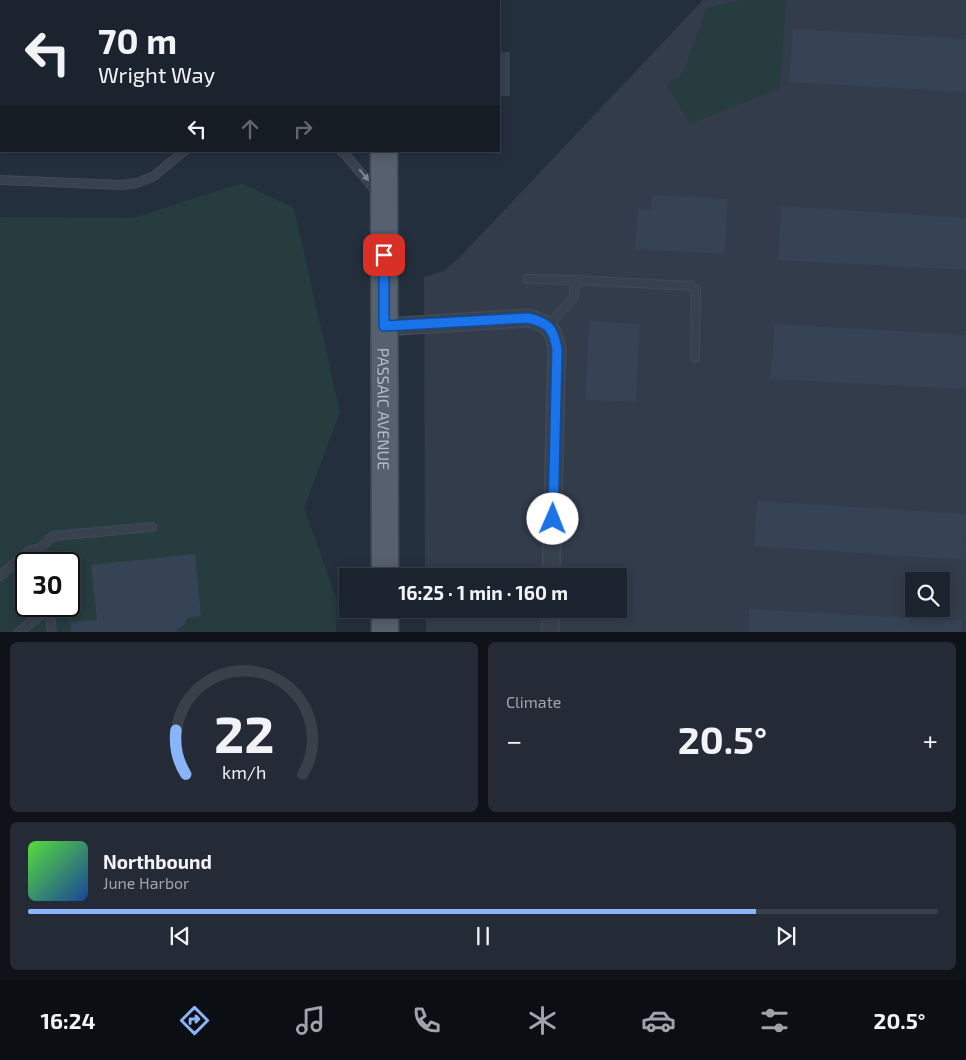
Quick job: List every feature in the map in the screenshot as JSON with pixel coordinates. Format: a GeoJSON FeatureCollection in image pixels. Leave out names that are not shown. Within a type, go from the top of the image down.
{"type":"FeatureCollection","features":[{"type":"Feature","properties":{"kind":"main road","name":"PASSAIC AVENUE"},"geometry":{"type":"LineString","coordinates":[[384,152],[385,568]]}},
{"type":"Feature","properties":{"kind":"main road"},"geometry":{"type":"LineString","coordinates":[[385,618],[385,632]]}},
{"type":"Feature","properties":{"kind":"street"},"geometry":{"type":"LineString","coordinates":[[384,326],[528,318],[538,320],[548,326],[554,336],[557,349],[552,568]]}},
{"type":"Feature","properties":{"kind":"street"},"geometry":{"type":"LineString","coordinates":[[550,632],[551,618]]}},
{"type":"Feature","properties":{"kind":"lane"},"geometry":{"type":"LineString","coordinates":[[0,180],[122,185],[137,183],[154,176],[183,152]]}},
{"type":"Feature","properties":{"kind":"lane"},"geometry":{"type":"LineString","coordinates":[[342,152],[384,201]]}},
{"type":"Feature","properties":{"kind":"lane"},"geometry":{"type":"LineString","coordinates":[[527,279],[691,286],[696,290],[695,358]]}},
{"type":"Feature","properties":{"kind":"lane"},"geometry":{"type":"LineString","coordinates":[[548,326],[574,297],[575,280]]}},
{"type":"Feature","properties":{"kind":"lane"},"geometry":{"type":"LineString","coordinates":[[0,576],[30,550],[39,549],[54,536],[152,527]]}},
{"type":"Feature","properties":{"kind":"lane"},"geometry":{"type":"LineString","coordinates":[[18,632],[37,617]]}},
{"type":"Feature","properties":{"kind":"lane"},"geometry":{"type":"LineString","coordinates":[[50,617],[52,632]]}},
{"type":"Feature","properties":{"kind":"shaded area"},"geometry":{"type":"Polygon","coordinates":[[[703,0],[966,0],[966,632],[426,632],[425,618],[627,618],[627,568],[425,568],[424,277],[443,271],[459,258],[703,0]]]}},
{"type":"Feature","properties":{"kind":"green space"},"geometry":{"type":"Polygon","coordinates":[[[740,0],[786,0],[780,88],[690,124],[666,84],[682,75],[707,8],[740,0]]]}},
{"type":"Feature","properties":{"kind":"green space"},"geometry":{"type":"Polygon","coordinates":[[[241,183],[294,208],[340,412],[304,508],[337,600],[336,632],[0,632],[0,217],[134,218],[241,183]]]}},
{"type":"Feature","properties":{"kind":"building"},"geometry":{"type":"Polygon","coordinates":[[[793,29],[966,39],[966,92],[789,82],[793,29]]]}},
{"type":"Feature","properties":{"kind":"building"},"geometry":{"type":"Polygon","coordinates":[[[500,52],[510,52],[510,96],[500,96],[500,52]]]}},
{"type":"Feature","properties":{"kind":"building"},"geometry":{"type":"Polygon","coordinates":[[[652,195],[728,199],[725,254],[635,249],[638,209],[651,210],[652,195]]]}},
{"type":"Feature","properties":{"kind":"building"},"geometry":{"type":"Polygon","coordinates":[[[781,206],[966,218],[966,270],[778,260],[781,206]]]}},
{"type":"Feature","properties":{"kind":"building"},"geometry":{"type":"Polygon","coordinates":[[[589,321],[640,324],[636,402],[585,400],[589,321]]]}},
{"type":"Feature","properties":{"kind":"building"},"geometry":{"type":"Polygon","coordinates":[[[775,324],[966,335],[966,389],[770,379],[775,324]]]}},
{"type":"Feature","properties":{"kind":"building"},"geometry":{"type":"Polygon","coordinates":[[[757,501],[966,514],[965,560],[754,546],[757,501]]]}},
{"type":"Feature","properties":{"kind":"building"},"geometry":{"type":"Polygon","coordinates":[[[195,554],[201,616],[187,618],[184,625],[177,629],[178,632],[71,632],[70,622],[97,620],[91,565],[195,554]]]}},
{"type":"Feature","properties":{"kind":"building"},"geometry":{"type":"Polygon","coordinates":[[[749,609],[962,621],[961,632],[748,632],[749,609]]]}},
{"type":"Feature","properties":{"kind":"route"},"geometry":{"type":"LineString","coordinates":[[384,255],[384,326],[528,318],[538,320],[548,326],[554,336],[557,349],[553,519]]}}]}
